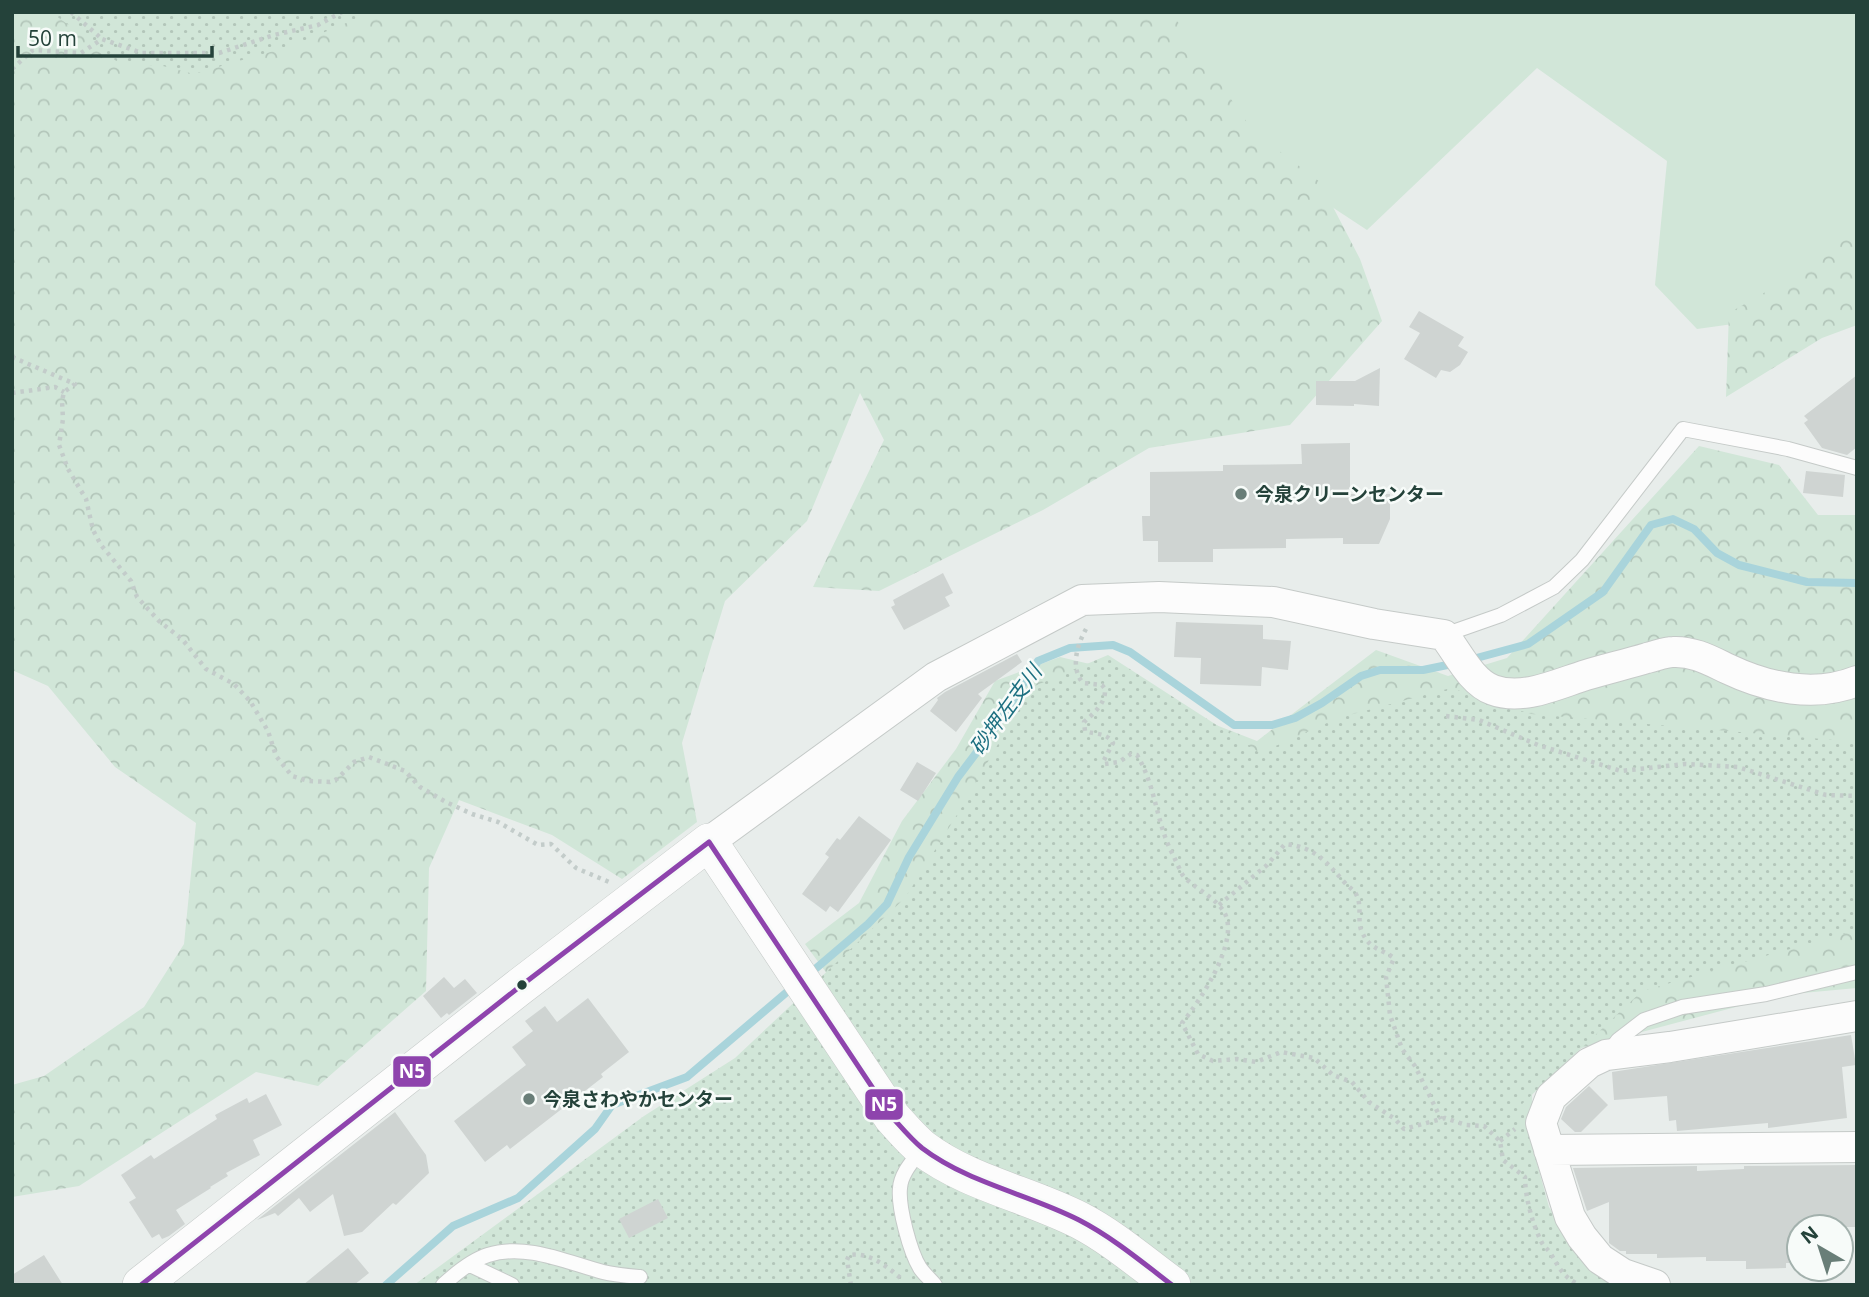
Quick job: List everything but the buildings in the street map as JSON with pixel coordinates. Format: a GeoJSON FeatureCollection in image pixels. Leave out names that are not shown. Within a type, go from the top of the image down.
{"type":"FeatureCollection","features":[{"type":"Feature","properties":{"kind":"street"},"geometry":{"type":"LineString","coordinates":[[141,1285],[709,842],[936,677],[1082,600],[1158,597],[1273,602],[1374,624],[1444,635],[1479,682],[1494,690],[1514,693],[1545,690],[1583,676],[1673,652],[1702,656],[1731,670],[1783,687],[1812,691],[1857,681]]}},
{"type":"Feature","properties":{"kind":"street"},"geometry":{"type":"LineString","coordinates":[[709,842],[892,1117],[922,1148],[958,1170],[1079,1220],[1172,1285]]}},
{"type":"Feature","properties":{"kind":"street"},"geometry":{"type":"LineString","coordinates":[[1654,1285],[1623,1274],[1600,1259],[1570,1217],[1541,1122],[1551,1097],[1589,1063],[1606,1055],[1857,1016]]}},
{"type":"Feature","properties":{"kind":"street"},"geometry":{"type":"LineString","coordinates":[[1549,1150],[1857,1147]]}},
{"type":"Feature","properties":{"kind":"lane"},"geometry":{"type":"LineString","coordinates":[[1444,635],[1501,615],[1554,587],[1582,561],[1683,429],[1788,449],[1857,468]]}},
{"type":"Feature","properties":{"kind":"lane"},"geometry":{"type":"LineString","coordinates":[[1606,1055],[1618,1040],[1644,1020],[1682,1007],[1766,993],[1857,972]]}},
{"type":"Feature","properties":{"kind":"lane"},"geometry":{"type":"LineString","coordinates":[[922,1148],[906,1170],[900,1187],[901,1204],[920,1268],[935,1285]]}},
{"type":"Feature","properties":{"kind":"lane"},"geometry":{"type":"LineString","coordinates":[[443,1285],[486,1255],[518,1251],[550,1256],[606,1273],[640,1277]]}},
{"type":"Feature","properties":{"kind":"lane"},"geometry":{"type":"LineString","coordinates":[[470,1265],[512,1285]]}},
{"type":"Feature","properties":{"kind":"path"},"geometry":{"type":"LineString","coordinates":[[71,12],[102,39],[142,53],[219,53],[274,35],[318,25],[342,12]]}},
{"type":"Feature","properties":{"kind":"path"},"geometry":{"type":"LineString","coordinates":[[12,69],[33,50],[80,53],[102,39]]}},
{"type":"Feature","properties":{"kind":"path"},"geometry":{"type":"LineString","coordinates":[[12,357],[75,384],[64,393],[62,401],[64,419],[60,445],[68,469],[86,499],[93,530],[101,545],[131,581],[137,597],[159,621],[182,639],[206,669],[234,684],[250,701],[268,731],[276,756],[292,776],[308,781],[330,782],[337,779],[354,762],[362,758],[376,759],[405,771],[420,787],[446,802],[498,822],[538,845],[551,844],[576,868],[592,873],[637,897]]}},
{"type":"Feature","properties":{"kind":"path"},"geometry":{"type":"LineString","coordinates":[[12,393],[55,387],[64,393]]}},
{"type":"Feature","properties":{"kind":"path"},"geometry":{"type":"LineString","coordinates":[[1110,599],[1083,634],[1075,663],[1077,677],[1083,683],[1102,685],[1105,689],[1104,700],[1084,722],[1083,727],[1085,731],[1101,734],[1111,740],[1103,762],[1105,764],[1119,762],[1131,754],[1137,755],[1156,798],[1160,828],[1182,874],[1219,905],[1229,923],[1222,955],[1210,981],[1182,1023],[1198,1054],[1213,1061],[1237,1059],[1256,1062],[1276,1052],[1314,1058],[1333,1074],[1352,1082],[1369,1102],[1395,1119],[1404,1129],[1441,1119],[1484,1126],[1500,1141],[1503,1160],[1525,1177],[1528,1206],[1542,1243],[1553,1262],[1570,1280],[1580,1285]]}},
{"type":"Feature","properties":{"kind":"path"},"geometry":{"type":"LineString","coordinates":[[1446,716],[1479,720],[1538,745],[1621,771],[1685,764],[1738,767],[1826,794],[1857,796]]}},
{"type":"Feature","properties":{"kind":"path"},"geometry":{"type":"LineString","coordinates":[[1219,905],[1267,865],[1285,845],[1313,851],[1338,872],[1357,895],[1362,914],[1362,933],[1377,949],[1394,958],[1387,977],[1390,1015],[1402,1049],[1415,1066],[1441,1119]]}},
{"type":"Feature","properties":{"kind":"path"},"geometry":{"type":"LineString","coordinates":[[851,1285],[847,1260],[849,1255],[858,1254],[882,1263],[909,1285]]}},
{"type":"Feature","properties":{"kind":"green space"},"geometry":{"type":"Polygon","coordinates":[[[12,12],[1171,12],[1253,131],[1320,182],[1360,259],[1382,321],[1290,425],[1149,448],[1043,510],[879,591],[813,587],[884,440],[860,393],[807,521],[725,601],[682,743],[697,822],[622,879],[552,835],[459,800],[429,868],[426,991],[318,1086],[256,1072],[79,1186],[12,1197],[12,1085],[44,1076],[144,1007],[184,944],[196,823],[115,767],[48,686],[12,670],[12,12]]]}},
{"type":"Feature","properties":{"kind":"green space"},"geometry":{"type":"Polygon","coordinates":[[[51,12],[373,12],[291,46],[194,74],[163,66],[119,63],[51,12]]]}},
{"type":"Feature","properties":{"kind":"green space"},"geometry":{"type":"Polygon","coordinates":[[[1146,12],[1857,12],[1857,284],[1806,314],[1697,329],[1655,285],[1667,161],[1537,68],[1367,230],[1259,159],[1146,12]]]}},
{"type":"Feature","properties":{"kind":"green space"},"geometry":{"type":"Polygon","coordinates":[[[1857,219],[1857,325],[1822,338],[1726,397],[1729,313],[1774,287],[1857,219]]]}},
{"type":"Feature","properties":{"kind":"green space"},"geometry":{"type":"Polygon","coordinates":[[[1699,446],[1779,465],[1818,515],[1857,515],[1857,988],[1781,995],[1574,1050],[1532,1091],[1533,1177],[853,1009],[805,944],[859,903],[902,821],[956,749],[995,681],[1060,657],[1111,669],[1198,718],[1257,741],[1376,650],[1448,676],[1507,658],[1699,446]]]}},
{"type":"Feature","properties":{"kind":"green space"},"geometry":{"type":"Polygon","coordinates":[[[1108,655],[1260,753],[1338,718],[1451,688],[1531,714],[1857,742],[1857,930],[1642,991],[1521,1105],[1549,1207],[1579,1256],[1625,1285],[414,1285],[644,1116],[735,1058],[905,898],[965,802],[1030,688],[1108,655]]]}},
{"type":"Feature","properties":{"kind":"waterway","name":"砂押左支川"},"geometry":{"type":"LineString","coordinates":[[1469,660],[1528,644],[1603,592],[1651,525],[1673,519],[1694,529],[1717,553],[1739,565],[1807,582],[1857,583]]}},
{"type":"Feature","properties":{"kind":"waterway","name":"砂押左支川"},"geometry":{"type":"LineString","coordinates":[[807,976],[868,924],[887,904],[909,857],[958,777],[995,728],[1038,661],[1070,648],[1113,645],[1130,652],[1234,725],[1272,725],[1295,718],[1361,676],[1380,670],[1423,670],[1457,663]]}},
{"type":"Feature","properties":{"kind":"waterway","name":"砂押左支川"},"geometry":{"type":"LineString","coordinates":[[386,1285],[453,1226],[518,1198],[595,1129],[612,1105],[687,1077],[794,986]]}},
{"type":"Feature","properties":{"kind":"transit line","name":"N5"},"geometry":{"type":"LineString","coordinates":[[141,1285],[518,988],[709,842],[892,1117],[914,1141],[959,1170],[1079,1220],[1127,1250],[1172,1285]]}},
{"type":"Feature","properties":{"kind":"place","name":"今泉クリーンセンター"},"geometry":{"type":"Point","coordinates":[1241,494]}},
{"type":"Feature","properties":{"kind":"place","name":"今泉さわやかセンター"},"geometry":{"type":"Point","coordinates":[529,1099]}}]}
